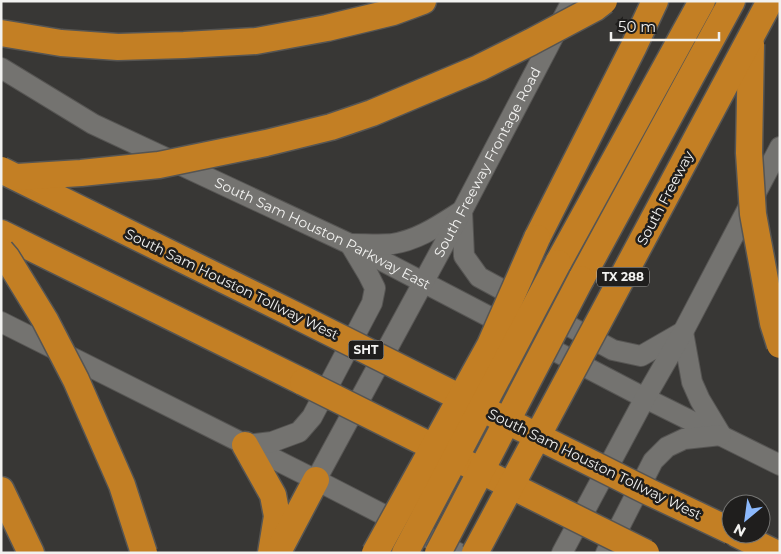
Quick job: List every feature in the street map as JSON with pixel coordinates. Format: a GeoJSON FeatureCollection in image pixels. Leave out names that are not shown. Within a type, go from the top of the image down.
{"type":"FeatureCollection","features":[{"type":"Feature","properties":{"kind":"highway"},"geometry":{"type":"LineString","coordinates":[[1,34],[61,43],[118,47],[256,41],[336,26],[393,12],[423,1]]}},
{"type":"Feature","properties":{"kind":"highway"},"geometry":{"type":"LineString","coordinates":[[1,178],[81,173],[159,165],[331,128],[372,113],[479,68],[547,34],[595,8],[604,1]]}},
{"type":"Feature","properties":{"kind":"highway"},"geometry":{"type":"LineString","coordinates":[[374,553],[490,345],[537,238],[655,1]]}},
{"type":"Feature","properties":{"kind":"highway"},"geometry":{"type":"LineString","coordinates":[[405,553],[558,263],[702,1]]}},
{"type":"Feature","properties":{"kind":"highway"},"geometry":{"type":"LineString","coordinates":[[438,553],[581,279],[732,1]]}},
{"type":"Feature","properties":{"kind":"highway"},"geometry":{"type":"LineString","coordinates":[[756,1],[751,21],[749,153],[753,214],[773,323],[780,345]]}},
{"type":"Feature","properties":{"kind":"highway","name":"South Freeway"},"geometry":{"type":"LineString","coordinates":[[475,553],[770,1]]}},
{"type":"Feature","properties":{"kind":"highway","name":"South Sam Houston Tollway West"},"geometry":{"type":"LineString","coordinates":[[1,170],[721,526]]}},
{"type":"Feature","properties":{"kind":"highway"},"geometry":{"type":"LineString","coordinates":[[1,233],[646,553]]}},
{"type":"Feature","properties":{"kind":"highway"},"geometry":{"type":"LineString","coordinates":[[1,251],[45,320],[76,380],[122,485],[144,553]]}},
{"type":"Feature","properties":{"kind":"highway"},"geometry":{"type":"LineString","coordinates":[[303,382],[483,476],[621,553]]}},
{"type":"Feature","properties":{"kind":"highway"},"geometry":{"type":"LineString","coordinates":[[246,445],[273,495],[277,516],[271,553]]}},
{"type":"Feature","properties":{"kind":"highway"},"geometry":{"type":"LineString","coordinates":[[278,553],[316,480]]}},
{"type":"Feature","properties":{"kind":"highway"},"geometry":{"type":"LineString","coordinates":[[1,490],[31,553]]}},
{"type":"Feature","properties":{"kind":"highway"},"geometry":{"type":"LineString","coordinates":[[757,544],[775,553]]}},
{"type":"Feature","properties":{"kind":"main road","name":"South Freeway Frontage Road"},"geometry":{"type":"LineString","coordinates":[[316,480],[462,211],[572,1]]}},
{"type":"Feature","properties":{"kind":"main road","name":"South Sam Houston Parkway East"},"geometry":{"type":"LineString","coordinates":[[1,68],[93,124],[350,244],[645,398],[780,465]]}},
{"type":"Feature","properties":{"kind":"main road"},"geometry":{"type":"LineString","coordinates":[[562,553],[645,398],[683,332],[780,147]]}},
{"type":"Feature","properties":{"kind":"main road"},"geometry":{"type":"LineString","coordinates":[[350,244],[391,244],[413,239],[462,211],[464,256],[479,277],[613,350],[641,356],[683,332]]}},
{"type":"Feature","properties":{"kind":"main road"},"geometry":{"type":"LineString","coordinates":[[246,445],[272,442],[299,432],[312,417],[372,303],[375,288],[350,244]]}},
{"type":"Feature","properties":{"kind":"main road"},"geometry":{"type":"LineString","coordinates":[[1,322],[458,553]]}},
{"type":"Feature","properties":{"kind":"main road"},"geometry":{"type":"LineString","coordinates":[[606,553],[653,461],[667,447],[684,439],[721,435],[700,400],[692,382],[683,332]]}}]}
